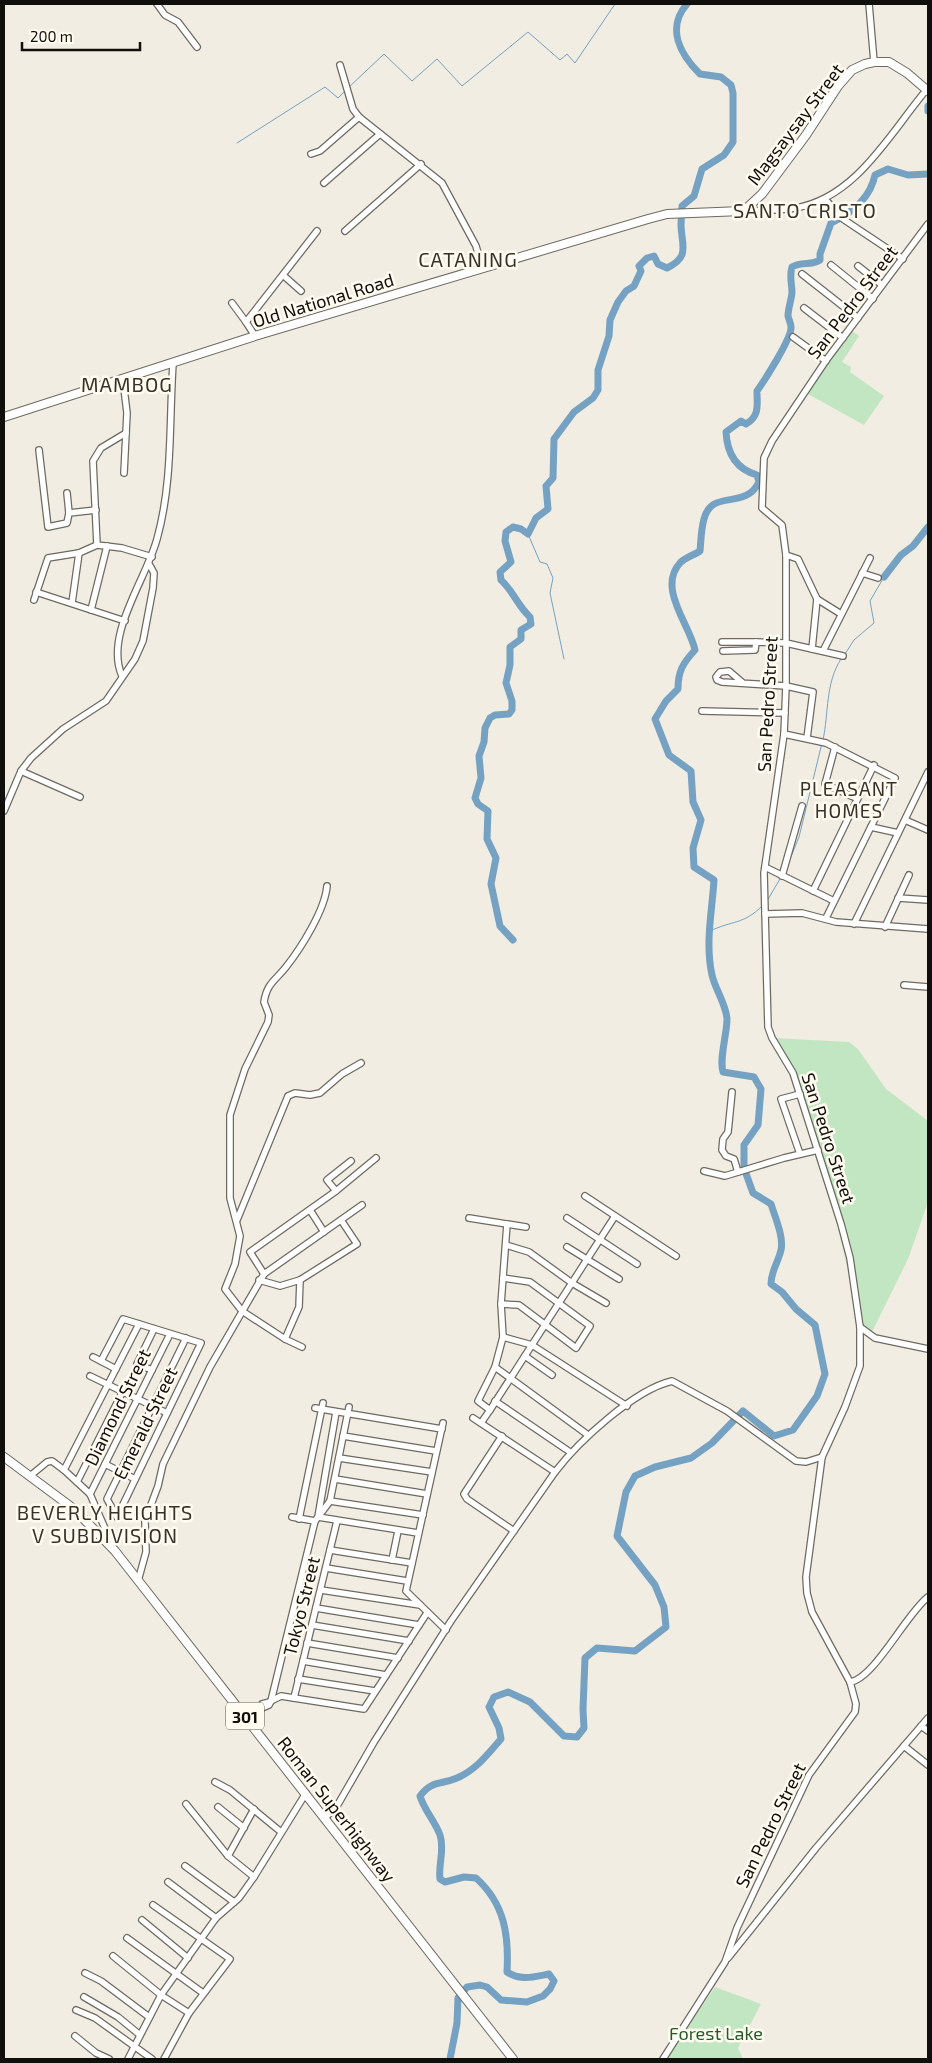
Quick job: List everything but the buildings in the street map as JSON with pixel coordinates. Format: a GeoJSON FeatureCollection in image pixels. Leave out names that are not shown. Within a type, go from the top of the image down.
{"type":"FeatureCollection","features":[{"type":"Feature","properties":{"kind":"main road"},"geometry":{"type":"LineString","coordinates":[[874,62],[888,62],[907,73],[928,89]]}},
{"type":"Feature","properties":{"kind":"main road","name":"Magsaysay Street"},"geometry":{"type":"LineString","coordinates":[[742,211],[762,194],[806,135],[838,86],[852,70],[874,62]]}},
{"type":"Feature","properties":{"kind":"main road","name":"Old National Road"},"geometry":{"type":"LineString","coordinates":[[4,417],[255,336],[648,219],[682,214],[742,211]]}},
{"type":"Feature","properties":{"kind":"main road","name":"Roman Superhighway"},"geometry":{"type":"LineString","coordinates":[[4,1457],[74,1509],[115,1551],[513,2059]]}},
{"type":"Feature","properties":{"kind":"street"},"geometry":{"type":"LineString","coordinates":[[157,4],[165,15],[178,22],[197,46]]}},
{"type":"Feature","properties":{"kind":"street"},"geometry":{"type":"LineString","coordinates":[[869,4],[874,62]]}},
{"type":"Feature","properties":{"kind":"street"},"geometry":{"type":"LineString","coordinates":[[340,65],[353,110],[359,118],[421,164],[438,178],[447,190],[476,246],[482,268]]}},
{"type":"Feature","properties":{"kind":"street"},"geometry":{"type":"LineString","coordinates":[[742,211],[797,208],[825,199],[849,182],[928,89]]}},
{"type":"Feature","properties":{"kind":"street"},"geometry":{"type":"LineString","coordinates":[[311,154],[320,151],[359,118]]}},
{"type":"Feature","properties":{"kind":"street"},"geometry":{"type":"LineString","coordinates":[[324,183],[380,134]]}},
{"type":"Feature","properties":{"kind":"street"},"geometry":{"type":"LineString","coordinates":[[345,231],[421,164]]}},
{"type":"Feature","properties":{"kind":"street"},"geometry":{"type":"LineString","coordinates":[[825,199],[841,217],[903,259]]}},
{"type":"Feature","properties":{"kind":"street","name":"San Pedro Street"},"geometry":{"type":"LineString","coordinates":[[663,2059],[725,1962],[737,1928],[809,1775],[855,1712],[856,1704],[850,1682],[812,1612],[807,1593],[806,1576],[822,1458],[860,1366],[860,1327],[850,1258],[818,1150],[793,1073],[772,1038],[768,1027],[765,867],[784,734],[786,555],[782,525],[762,508],[764,458],[772,441],[826,362],[928,224]]}},
{"type":"Feature","properties":{"kind":"street"},"geometry":{"type":"LineString","coordinates":[[246,322],[284,276],[317,231]]}},
{"type":"Feature","properties":{"kind":"street"},"geometry":{"type":"LineString","coordinates":[[831,265],[873,298]]}},
{"type":"Feature","properties":{"kind":"street"},"geometry":{"type":"LineString","coordinates":[[858,266],[882,285]]}},
{"type":"Feature","properties":{"kind":"street"},"geometry":{"type":"LineString","coordinates":[[802,274],[858,318]]}},
{"type":"Feature","properties":{"kind":"street"},"geometry":{"type":"LineString","coordinates":[[284,276],[301,292]]}},
{"type":"Feature","properties":{"kind":"street"},"geometry":{"type":"LineString","coordinates":[[232,303],[255,336]]}},
{"type":"Feature","properties":{"kind":"street"},"geometry":{"type":"LineString","coordinates":[[804,308],[843,338]]}},
{"type":"Feature","properties":{"kind":"street"},"geometry":{"type":"LineString","coordinates":[[793,337],[826,362]]}},
{"type":"Feature","properties":{"kind":"street"},"geometry":{"type":"LineString","coordinates":[[122,676],[116,654],[118,639],[158,538],[169,465],[172,364]]}},
{"type":"Feature","properties":{"kind":"street"},"geometry":{"type":"LineString","coordinates":[[123,380],[126,400],[124,473]]}},
{"type":"Feature","properties":{"kind":"street"},"geometry":{"type":"LineString","coordinates":[[97,545],[94,456],[101,448],[126,433]]}},
{"type":"Feature","properties":{"kind":"street"},"geometry":{"type":"LineString","coordinates":[[39,450],[48,526],[68,522],[67,493]]}},
{"type":"Feature","properties":{"kind":"street"},"geometry":{"type":"LineString","coordinates":[[69,513],[96,510]]}},
{"type":"Feature","properties":{"kind":"street"},"geometry":{"type":"LineString","coordinates":[[34,600],[48,558],[79,553],[97,545],[152,557]]}},
{"type":"Feature","properties":{"kind":"street"},"geometry":{"type":"LineString","coordinates":[[91,610],[107,546]]}},
{"type":"Feature","properties":{"kind":"street"},"geometry":{"type":"LineString","coordinates":[[72,603],[79,553]]}},
{"type":"Feature","properties":{"kind":"street"},"geometry":{"type":"LineString","coordinates":[[786,555],[798,559],[817,599],[812,649]]}},
{"type":"Feature","properties":{"kind":"street"},"geometry":{"type":"LineString","coordinates":[[823,651],[870,558]]}},
{"type":"Feature","properties":{"kind":"street"},"geometry":{"type":"LineString","coordinates":[[4,811],[21,772],[44,744],[106,701],[134,659],[143,642],[153,588],[154,573],[149,564]]}},
{"type":"Feature","properties":{"kind":"street"},"geometry":{"type":"LineString","coordinates":[[862,573],[878,578]]}},
{"type":"Feature","properties":{"kind":"street"},"geometry":{"type":"LineString","coordinates":[[36,592],[125,621]]}},
{"type":"Feature","properties":{"kind":"street"},"geometry":{"type":"LineString","coordinates":[[817,599],[841,614]]}},
{"type":"Feature","properties":{"kind":"street"},"geometry":{"type":"LineString","coordinates":[[722,642],[786,644],[842,656]]}},
{"type":"Feature","properties":{"kind":"street"},"geometry":{"type":"LineString","coordinates":[[723,651],[755,650],[756,642]]}},
{"type":"Feature","properties":{"kind":"street"},"geometry":{"type":"LineString","coordinates":[[743,683],[786,686],[812,691],[814,694],[807,738]]}},
{"type":"Feature","properties":{"kind":"street"},"geometry":{"type":"LineString","coordinates":[[702,711],[785,714]]}},
{"type":"Feature","properties":{"kind":"street"},"geometry":{"type":"LineString","coordinates":[[784,734],[807,738],[836,747],[874,765],[895,778],[826,918]]}},
{"type":"Feature","properties":{"kind":"street"},"geometry":{"type":"LineString","coordinates":[[836,747],[825,784],[856,798]]}},
{"type":"Feature","properties":{"kind":"street"},"geometry":{"type":"LineString","coordinates":[[813,891],[856,798],[874,765]]}},
{"type":"Feature","properties":{"kind":"street"},"geometry":{"type":"LineString","coordinates":[[21,772],[80,797]]}},
{"type":"Feature","properties":{"kind":"street"},"geometry":{"type":"LineString","coordinates":[[854,924],[928,772]]}},
{"type":"Feature","properties":{"kind":"street"},"geometry":{"type":"LineString","coordinates":[[782,876],[802,806]]}},
{"type":"Feature","properties":{"kind":"street"},"geometry":{"type":"LineString","coordinates":[[905,820],[928,830]]}},
{"type":"Feature","properties":{"kind":"street"},"geometry":{"type":"LineString","coordinates":[[870,827],[898,834]]}},
{"type":"Feature","properties":{"kind":"street"},"geometry":{"type":"LineString","coordinates":[[765,867],[834,901]]}},
{"type":"Feature","properties":{"kind":"street"},"geometry":{"type":"LineString","coordinates":[[884,926],[909,875]]}},
{"type":"Feature","properties":{"kind":"street"},"geometry":{"type":"LineString","coordinates":[[302,1348],[242,1311],[226,1292],[224,1286],[237,1256],[240,1236],[230,1192],[232,1105],[245,1069],[268,1022],[269,1015],[264,1002],[270,984],[287,965],[315,922],[325,902],[326,886]]}},
{"type":"Feature","properties":{"kind":"street"},"geometry":{"type":"LineString","coordinates":[[898,898],[928,900]]}},
{"type":"Feature","properties":{"kind":"street"},"geometry":{"type":"LineString","coordinates":[[765,914],[802,913],[836,922],[928,929]]}},
{"type":"Feature","properties":{"kind":"street"},"geometry":{"type":"LineString","coordinates":[[904,985],[928,987]]}},
{"type":"Feature","properties":{"kind":"street"},"geometry":{"type":"LineString","coordinates":[[237,1220],[288,1096],[295,1093],[310,1095],[320,1093],[342,1074],[360,1063]]}},
{"type":"Feature","properties":{"kind":"street"},"geometry":{"type":"LineString","coordinates":[[732,1092],[728,1132],[723,1139],[722,1150],[726,1156],[734,1159],[740,1172]]}},
{"type":"Feature","properties":{"kind":"street"},"geometry":{"type":"LineString","coordinates":[[800,1094],[781,1099],[800,1154]]}},
{"type":"Feature","properties":{"kind":"street"},"geometry":{"type":"LineString","coordinates":[[704,1171],[726,1176],[818,1150]]}},
{"type":"Feature","properties":{"kind":"street"},"geometry":{"type":"LineString","coordinates":[[264,1274],[250,1252],[336,1191],[376,1158]]}},
{"type":"Feature","properties":{"kind":"street"},"geometry":{"type":"LineString","coordinates":[[336,1191],[327,1180],[351,1161]]}},
{"type":"Feature","properties":{"kind":"street"},"geometry":{"type":"LineString","coordinates":[[585,1196],[676,1256]]}},
{"type":"Feature","properties":{"kind":"street"},"geometry":{"type":"LineString","coordinates":[[138,1581],[146,1552],[145,1521],[158,1486],[163,1464],[210,1367],[259,1280],[264,1274],[362,1205]]}},
{"type":"Feature","properties":{"kind":"street"},"geometry":{"type":"LineString","coordinates":[[310,1210],[324,1232]]}},
{"type":"Feature","properties":{"kind":"street"},"geometry":{"type":"LineString","coordinates":[[482,1423],[616,1216]]}},
{"type":"Feature","properties":{"kind":"street"},"geometry":{"type":"LineString","coordinates":[[469,1218],[526,1227]]}},
{"type":"Feature","properties":{"kind":"street"},"geometry":{"type":"LineString","coordinates":[[567,1218],[637,1264]]}},
{"type":"Feature","properties":{"kind":"street"},"geometry":{"type":"LineString","coordinates":[[259,1280],[280,1286],[300,1280],[357,1244],[342,1220]]}},
{"type":"Feature","properties":{"kind":"street"},"geometry":{"type":"LineString","coordinates":[[490,1410],[478,1401],[495,1367],[503,1337],[501,1304],[507,1224]]}},
{"type":"Feature","properties":{"kind":"street"},"geometry":{"type":"LineString","coordinates":[[506,1245],[529,1252],[572,1283],[606,1303]]}},
{"type":"Feature","properties":{"kind":"street"},"geometry":{"type":"LineString","coordinates":[[567,1246],[618,1279]]}},
{"type":"Feature","properties":{"kind":"street"},"geometry":{"type":"LineString","coordinates":[[501,1304],[519,1305],[544,1326],[576,1348],[590,1326],[530,1282],[503,1278]]}},
{"type":"Feature","properties":{"kind":"street"},"geometry":{"type":"LineString","coordinates":[[285,1339],[299,1307],[300,1280]]}},
{"type":"Feature","properties":{"kind":"street"},"geometry":{"type":"LineString","coordinates":[[101,1361],[123,1319],[186,1338],[120,1472]]}},
{"type":"Feature","properties":{"kind":"street"},"geometry":{"type":"LineString","coordinates":[[64,1470],[139,1324]]}},
{"type":"Feature","properties":{"kind":"street"},"geometry":{"type":"LineString","coordinates":[[860,1327],[876,1338],[928,1349]]}},
{"type":"Feature","properties":{"kind":"street"},"geometry":{"type":"LineString","coordinates":[[152,1370],[137,1364],[154,1329]]}},
{"type":"Feature","properties":{"kind":"street","name":"Diamond Street"},"geometry":{"type":"LineString","coordinates":[[90,1494],[170,1334]]}},
{"type":"Feature","properties":{"kind":"street"},"geometry":{"type":"LineString","coordinates":[[503,1337],[532,1345],[627,1406]]}},
{"type":"Feature","properties":{"kind":"street","name":"Emerald Street"},"geometry":{"type":"LineString","coordinates":[[120,1472],[107,1499],[117,1517],[201,1343],[186,1338]]}},
{"type":"Feature","properties":{"kind":"street"},"geometry":{"type":"LineString","coordinates":[[525,1356],[552,1375]]}},
{"type":"Feature","properties":{"kind":"street"},"geometry":{"type":"LineString","coordinates":[[93,1357],[116,1369]]}},
{"type":"Feature","properties":{"kind":"street"},"geometry":{"type":"LineString","coordinates":[[495,1367],[588,1435]]}},
{"type":"Feature","properties":{"kind":"street"},"geometry":{"type":"LineString","coordinates":[[90,1376],[167,1413]]}},
{"type":"Feature","properties":{"kind":"street"},"geometry":{"type":"LineString","coordinates":[[326,1818],[337,1806],[365,1756],[446,1630],[555,1472],[570,1452],[588,1435],[627,1406],[661,1384],[672,1381],[727,1411],[796,1461],[806,1462],[822,1458]]}},
{"type":"Feature","properties":{"kind":"street"},"geometry":{"type":"LineString","coordinates":[[77,1482],[123,1392]]}},
{"type":"Feature","properties":{"kind":"street"},"geometry":{"type":"LineString","coordinates":[[495,1401],[570,1452]]}},
{"type":"Feature","properties":{"kind":"street"},"geometry":{"type":"LineString","coordinates":[[299,1519],[320,1407],[348,1414],[442,1426],[406,1591],[446,1630]]}},
{"type":"Feature","properties":{"kind":"street"},"geometry":{"type":"LineString","coordinates":[[316,1519],[330,1500],[349,1407]]}},
{"type":"Feature","properties":{"kind":"street"},"geometry":{"type":"LineString","coordinates":[[270,1701],[316,1519],[336,1412]]}},
{"type":"Feature","properties":{"kind":"street"},"geometry":{"type":"LineString","coordinates":[[473,1418],[555,1472]]}},
{"type":"Feature","properties":{"kind":"street"},"geometry":{"type":"LineString","coordinates":[[343,1436],[436,1451]]}},
{"type":"Feature","properties":{"kind":"street"},"geometry":{"type":"LineString","coordinates":[[502,1436],[466,1488],[464,1494],[467,1500],[514,1531]]}},
{"type":"Feature","properties":{"kind":"street"},"geometry":{"type":"LineString","coordinates":[[339,1458],[432,1472]]}},
{"type":"Feature","properties":{"kind":"street"},"geometry":{"type":"LineString","coordinates":[[30,1476],[47,1462],[52,1462],[64,1470],[90,1494],[115,1551]]}},
{"type":"Feature","properties":{"kind":"street"},"geometry":{"type":"LineString","coordinates":[[106,1464],[135,1479]]}},
{"type":"Feature","properties":{"kind":"street"},"geometry":{"type":"LineString","coordinates":[[335,1479],[427,1494]]}},
{"type":"Feature","properties":{"kind":"street"},"geometry":{"type":"LineString","coordinates":[[330,1500],[423,1515]]}},
{"type":"Feature","properties":{"kind":"street"},"geometry":{"type":"LineString","coordinates":[[292,1517],[337,1521],[418,1533]]}},
{"type":"Feature","properties":{"kind":"street","name":"Tokyo Street"},"geometry":{"type":"LineString","coordinates":[[294,1698],[337,1521]]}},
{"type":"Feature","properties":{"kind":"street"},"geometry":{"type":"LineString","coordinates":[[392,1560],[398,1530]]}},
{"type":"Feature","properties":{"kind":"street"},"geometry":{"type":"LineString","coordinates":[[330,1550],[412,1563]]}},
{"type":"Feature","properties":{"kind":"street"},"geometry":{"type":"LineString","coordinates":[[326,1568],[407,1581]]}},
{"type":"Feature","properties":{"kind":"street"},"geometry":{"type":"LineString","coordinates":[[320,1590],[420,1605]]}},
{"type":"Feature","properties":{"kind":"street"},"geometry":{"type":"LineString","coordinates":[[850,1682],[863,1678],[912,1614],[928,1597]]}},
{"type":"Feature","properties":{"kind":"street"},"geometry":{"type":"LineString","coordinates":[[316,1608],[419,1625]]}},
{"type":"Feature","properties":{"kind":"street"},"geometry":{"type":"LineString","coordinates":[[247,1719],[262,1708],[262,1704],[281,1696],[364,1710],[427,1613]]}},
{"type":"Feature","properties":{"kind":"street"},"geometry":{"type":"LineString","coordinates":[[312,1626],[409,1641]]}},
{"type":"Feature","properties":{"kind":"street"},"geometry":{"type":"LineString","coordinates":[[307,1644],[398,1658]]}},
{"type":"Feature","properties":{"kind":"street"},"geometry":{"type":"LineString","coordinates":[[302,1661],[386,1675]]}},
{"type":"Feature","properties":{"kind":"street"},"geometry":{"type":"LineString","coordinates":[[298,1679],[375,1691]]}},
{"type":"Feature","properties":{"kind":"street"},"geometry":{"type":"LineString","coordinates":[[274,1686],[281,1696]]}},
{"type":"Feature","properties":{"kind":"street"},"geometry":{"type":"LineString","coordinates":[[725,1962],[816,1848],[928,1718]]}},
{"type":"Feature","properties":{"kind":"street"},"geometry":{"type":"LineString","coordinates":[[921,1726],[928,1731]]}},
{"type":"Feature","properties":{"kind":"street"},"geometry":{"type":"LineString","coordinates":[[904,1746],[928,1765]]}},
{"type":"Feature","properties":{"kind":"street"},"geometry":{"type":"LineString","coordinates":[[216,1782],[230,1790],[281,1832]]}},
{"type":"Feature","properties":{"kind":"street"},"geometry":{"type":"LineString","coordinates":[[128,2059],[161,1995],[216,1918],[234,1902],[254,1877],[306,1793]]}},
{"type":"Feature","properties":{"kind":"street"},"geometry":{"type":"LineString","coordinates":[[186,1804],[228,1856],[254,1877]]}},
{"type":"Feature","properties":{"kind":"street"},"geometry":{"type":"LineString","coordinates":[[218,1807],[244,1828]]}},
{"type":"Feature","properties":{"kind":"street"},"geometry":{"type":"LineString","coordinates":[[228,1856],[254,1809]]}},
{"type":"Feature","properties":{"kind":"street"},"geometry":{"type":"LineString","coordinates":[[185,1866],[234,1902]]}},
{"type":"Feature","properties":{"kind":"street"},"geometry":{"type":"LineString","coordinates":[[168,1882],[216,1918]]}},
{"type":"Feature","properties":{"kind":"street"},"geometry":{"type":"LineString","coordinates":[[153,1905],[230,1959],[189,2013],[164,2059]]}},
{"type":"Feature","properties":{"kind":"street"},"geometry":{"type":"LineString","coordinates":[[142,1920],[188,1958]]}},
{"type":"Feature","properties":{"kind":"street"},"geometry":{"type":"LineString","coordinates":[[127,1938],[175,1975],[203,1993]]}},
{"type":"Feature","properties":{"kind":"street"},"geometry":{"type":"LineString","coordinates":[[112,1956],[161,1995],[189,2013]]}},
{"type":"Feature","properties":{"kind":"street"},"geometry":{"type":"LineString","coordinates":[[85,1973],[101,1981],[149,2017]]}},
{"type":"Feature","properties":{"kind":"street"},"geometry":{"type":"LineString","coordinates":[[84,1997],[118,2017],[140,2034]]}},
{"type":"Feature","properties":{"kind":"street"},"geometry":{"type":"LineString","coordinates":[[76,2010],[95,2018],[152,2059]]}},
{"type":"Feature","properties":{"kind":"street"},"geometry":{"type":"LineString","coordinates":[[75,2036],[96,2053],[109,2059]]}},
{"type":"Feature","properties":{"kind":"green space"},"geometry":{"type":"Polygon","coordinates":[[[850,330],[859,336],[842,362],[851,367],[850,372],[884,396],[864,425],[806,393],[850,330]]]}},
{"type":"Feature","properties":{"kind":"green space"},"geometry":{"type":"Polygon","coordinates":[[[774,1038],[849,1042],[858,1049],[886,1089],[928,1121],[928,1202],[908,1259],[871,1334],[862,1328],[820,1154],[794,1071],[774,1038]]]}},
{"type":"Feature","properties":{"kind":"green space","name":"Forest Lake"},"geometry":{"type":"Polygon","coordinates":[[[715,1987],[761,2004],[738,2048],[743,2059],[666,2059],[715,1987]]]}},
{"type":"Feature","properties":{"kind":"waterway"},"geometry":{"type":"LineString","coordinates":[[348,88],[384,54],[412,81],[437,59],[462,86],[528,32],[560,60],[567,54],[575,63],[615,4]]}},
{"type":"Feature","properties":{"kind":"waterway"},"geometry":{"type":"LineString","coordinates":[[513,940],[500,926],[491,884],[496,858],[487,839],[488,811],[478,804],[475,798],[481,778],[479,756],[484,742],[485,728],[490,718],[495,715],[509,714],[512,710],[512,701],[506,683],[510,665],[510,647],[521,639],[521,630],[531,624],[530,617],[501,580],[500,572],[511,562],[505,541],[506,532],[513,527],[521,529],[528,534],[536,518],[548,509],[546,486],[553,478],[554,439],[574,412],[593,398],[598,390],[598,370],[609,336],[610,320],[618,302],[626,291],[634,286],[641,271],[639,266],[647,258],[654,256],[658,264],[667,268],[679,260],[683,250],[682,206],[694,196],[702,169],[724,155],[733,142],[733,93],[731,85],[721,77],[700,74],[687,58],[678,40],[677,22],[687,4]]}},
{"type":"Feature","properties":{"kind":"waterway"},"geometry":{"type":"LineString","coordinates":[[237,143],[325,87],[338,98],[345,91]]}},
{"type":"Feature","properties":{"kind":"waterway"},"geometry":{"type":"LineString","coordinates":[[928,106],[928,111]]}},
{"type":"Feature","properties":{"kind":"waterway"},"geometry":{"type":"LineString","coordinates":[[450,2059],[457,2023],[458,1998],[467,1987],[480,1985],[487,1987],[501,2000],[527,2002],[543,1996],[550,1989],[554,1981],[549,1974],[517,1977],[507,1972],[506,1933],[499,1910],[486,1888],[476,1878],[464,1877],[445,1882],[440,1879],[442,1852],[440,1835],[420,1796],[429,1787],[457,1778],[470,1771],[501,1739],[499,1728],[489,1707],[494,1697],[508,1692],[530,1702],[564,1736],[577,1737],[584,1728],[585,1658],[597,1648],[635,1651],[666,1627],[664,1607],[655,1585],[617,1536],[626,1492],[635,1476],[655,1467],[691,1458],[712,1443],[743,1411],[774,1436],[793,1430],[817,1396],[825,1374],[815,1325],[796,1309],[782,1292],[771,1284],[782,1245],[780,1233],[771,1204],[753,1193],[744,1168],[744,1145],[758,1125],[761,1089],[754,1077],[723,1072],[722,1060],[727,1019],[725,1008],[712,975],[709,951],[714,880],[694,867],[693,848],[701,820],[693,802],[691,771],[669,755],[655,719],[666,701],[678,689],[682,668],[695,650],[673,595],[674,573],[682,561],[700,551],[703,523],[708,510],[714,504],[721,501],[746,496],[753,491],[759,482],[757,475],[743,469],[734,459],[728,447],[726,432],[741,421],[746,424],[756,414],[757,391],[787,340],[791,327],[788,311],[792,293],[792,267],[820,260],[820,254],[831,223],[846,215],[859,204],[873,184],[875,175],[888,169],[908,175],[928,174]]}},
{"type":"Feature","properties":{"kind":"waterway"},"geometry":{"type":"LineString","coordinates":[[884,577],[901,555],[913,546],[928,527]]}},
{"type":"Feature","properties":{"kind":"waterway"},"geometry":{"type":"LineString","coordinates":[[528,534],[540,562],[547,564],[553,578],[550,593],[564,659]]}},
{"type":"Feature","properties":{"kind":"waterway"},"geometry":{"type":"LineString","coordinates":[[845,654],[854,640],[874,623],[870,601],[884,577]]}},
{"type":"Feature","properties":{"kind":"waterway"},"geometry":{"type":"LineString","coordinates":[[823,740],[832,678],[841,659]]}},
{"type":"Feature","properties":{"kind":"waterway"},"geometry":{"type":"LineString","coordinates":[[786,869],[799,837],[822,743]]}},
{"type":"Feature","properties":{"kind":"waterway"},"geometry":{"type":"LineString","coordinates":[[767,901],[780,879]]}},
{"type":"Feature","properties":{"kind":"waterway"},"geometry":{"type":"LineString","coordinates":[[710,931],[743,919],[762,906]]}},
{"type":"Feature","properties":{"kind":"district","name":"SANTO CRISTO"},"geometry":{"type":"Point","coordinates":[805,210]}},
{"type":"Feature","properties":{"kind":"district","name":"CATANING"},"geometry":{"type":"Point","coordinates":[468,259]}},
{"type":"Feature","properties":{"kind":"district","name":"MAMBOG"},"geometry":{"type":"Point","coordinates":[127,384]}},
{"type":"Feature","properties":{"kind":"district","name":"PLEASANT HOMES"},"geometry":{"type":"Point","coordinates":[849,799]}},
{"type":"Feature","properties":{"kind":"district","name":"BEVERLY HEIGHTS V SUBDIVISION"},"geometry":{"type":"Point","coordinates":[105,1524]}}]}
